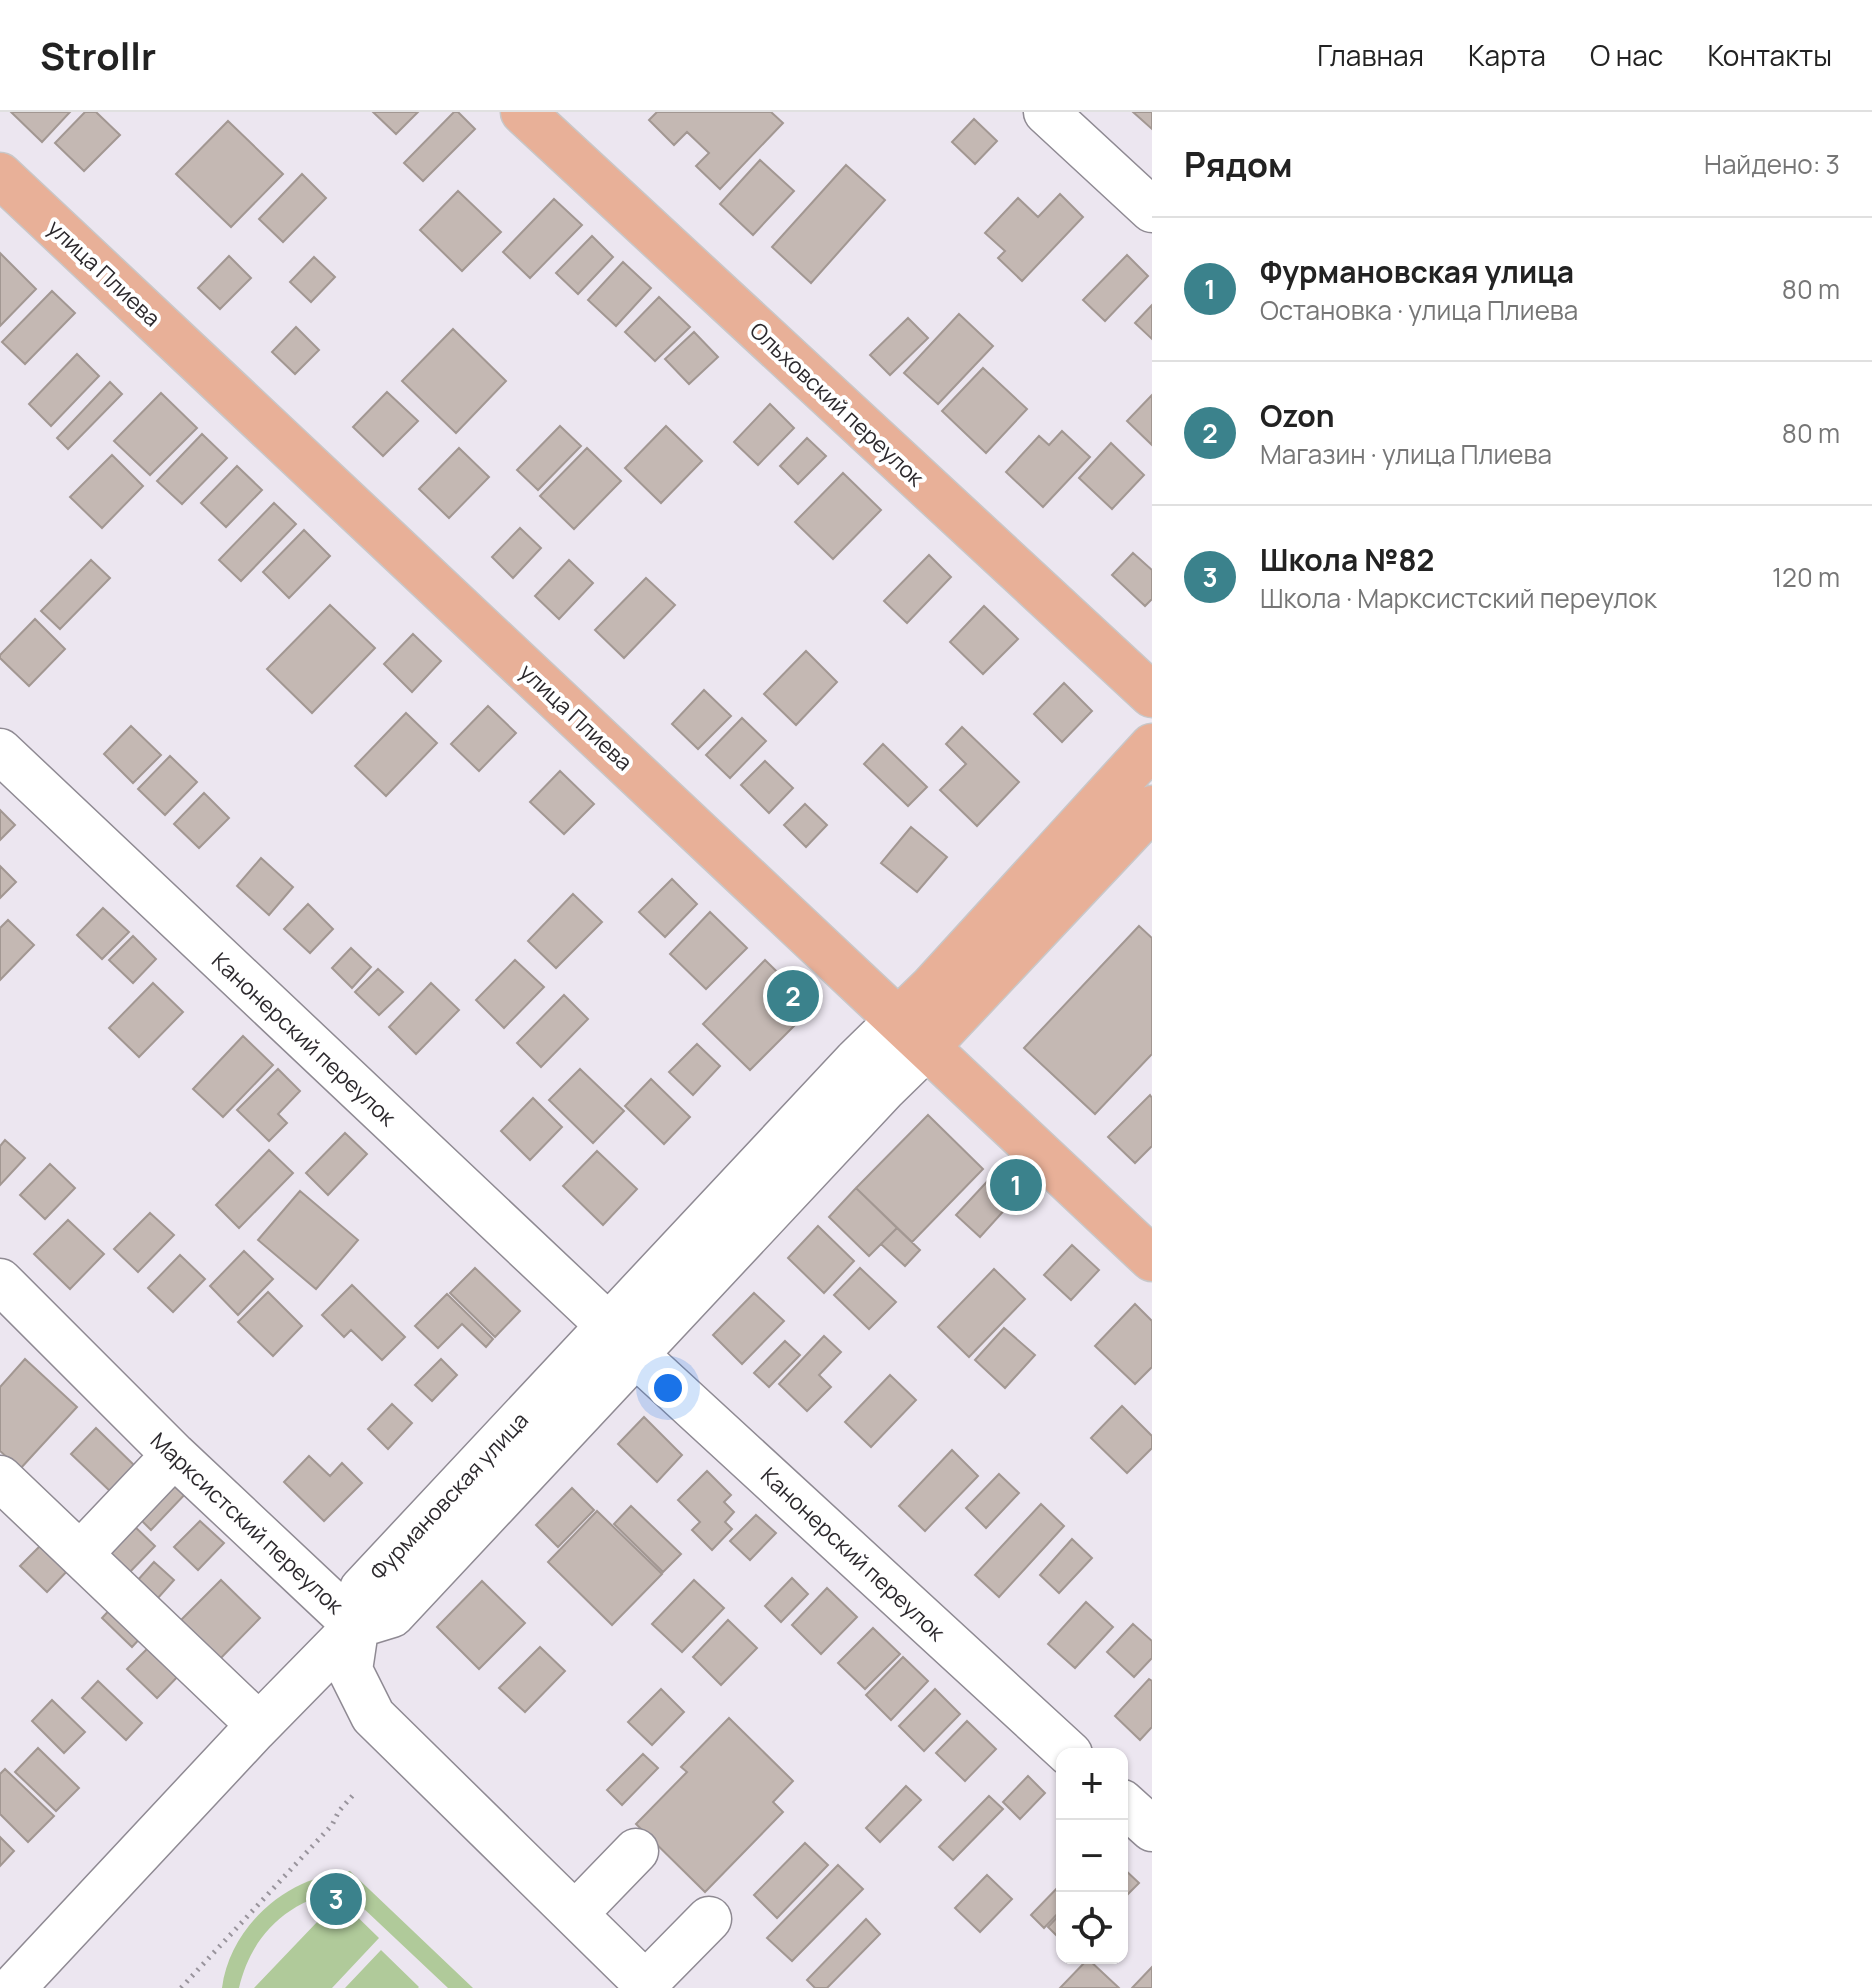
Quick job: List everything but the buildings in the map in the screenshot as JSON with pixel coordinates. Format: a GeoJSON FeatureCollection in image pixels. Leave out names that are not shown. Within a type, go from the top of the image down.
{"type":"FeatureCollection","features":[{"type":"Feature","properties":{"kind":"main road","name":"Ольховский переулок"},"geometry":{"type":"LineString","coordinates":[[523,112],[1152,695]]}},
{"type":"Feature","properties":{"kind":"main road","name":"улица Плиева"},"geometry":{"type":"LineString","coordinates":[[0,175],[1152,1259]]}},
{"type":"Feature","properties":{"kind":"main road","name":"Фурмановская улица"},"geometry":{"type":"LineString","coordinates":[[913,1033],[932,987],[1152,746]]}},
{"type":"Feature","properties":{"kind":"main road","name":"Фурмановская улица"},"geometry":{"type":"LineString","coordinates":[[913,1033],[1152,808]]}},
{"type":"Feature","properties":{"kind":"street"},"geometry":{"type":"LineString","coordinates":[[1046,112],[1152,210]]}},
{"type":"Feature","properties":{"kind":"street","name":"Канонерский переулок"},"geometry":{"type":"LineString","coordinates":[[0,751],[622,1340],[1064,1748]]}},
{"type":"Feature","properties":{"kind":"street","name":"Фурмановская улица"},"geometry":{"type":"LineString","coordinates":[[356,1626],[362,1589],[622,1340],[845,1073],[913,1033]]}},
{"type":"Feature","properties":{"kind":"street","name":"Марксистский переулок"},"geometry":{"type":"LineString","coordinates":[[0,1281],[174,1455],[356,1626],[350,1670],[373,1716],[648,1986]]}},
{"type":"Feature","properties":{"kind":"street"},"geometry":{"type":"LineString","coordinates":[[80,1554],[174,1455]]}},
{"type":"Feature","properties":{"kind":"street"},"geometry":{"type":"LineString","coordinates":[[0,1478],[259,1725]]}},
{"type":"Feature","properties":{"kind":"street"},"geometry":{"type":"LineString","coordinates":[[13,1988],[356,1626]]}},
{"type":"Feature","properties":{"kind":"street"},"geometry":{"type":"LineString","coordinates":[[1128,1807],[1152,1829]]}},
{"type":"Feature","properties":{"kind":"street"},"geometry":{"type":"LineString","coordinates":[[575,1914],[636,1851]]}},
{"type":"Feature","properties":{"kind":"street"},"geometry":{"type":"LineString","coordinates":[[648,1986],[709,1919]]}},
{"type":"Feature","properties":{"kind":"path"},"geometry":{"type":"LineString","coordinates":[[181,1988],[332,1825],[354,1794]]}},
{"type":"Feature","properties":{"kind":"green space"},"geometry":{"type":"Polygon","coordinates":[[[350,1871],[473,1988],[448,1988],[344,1890],[306,1902],[276,1922],[253,1951],[239,1988],[222,1988],[231,1955],[260,1913],[302,1884],[350,1871]]]}},
{"type":"Feature","properties":{"kind":"green space"},"geometry":{"type":"Polygon","coordinates":[[[339,1899],[379,1938],[332,1988],[254,1988],[339,1899]]]}},
{"type":"Feature","properties":{"kind":"green space"},"geometry":{"type":"Polygon","coordinates":[[[381,1950],[419,1987],[418,1988],[345,1988],[381,1950]]]}},
{"type":"Feature","properties":{"kind":"place","name":"Ozon"},"geometry":{"type":"Point","coordinates":[793,996]}},
{"type":"Feature","properties":{"kind":"place","name":"Фурмановская улица"},"geometry":{"type":"Point","coordinates":[1016,1185]}},
{"type":"Feature","properties":{"kind":"place","name":"Школа №82"},"geometry":{"type":"Point","coordinates":[336,1899]}}]}
